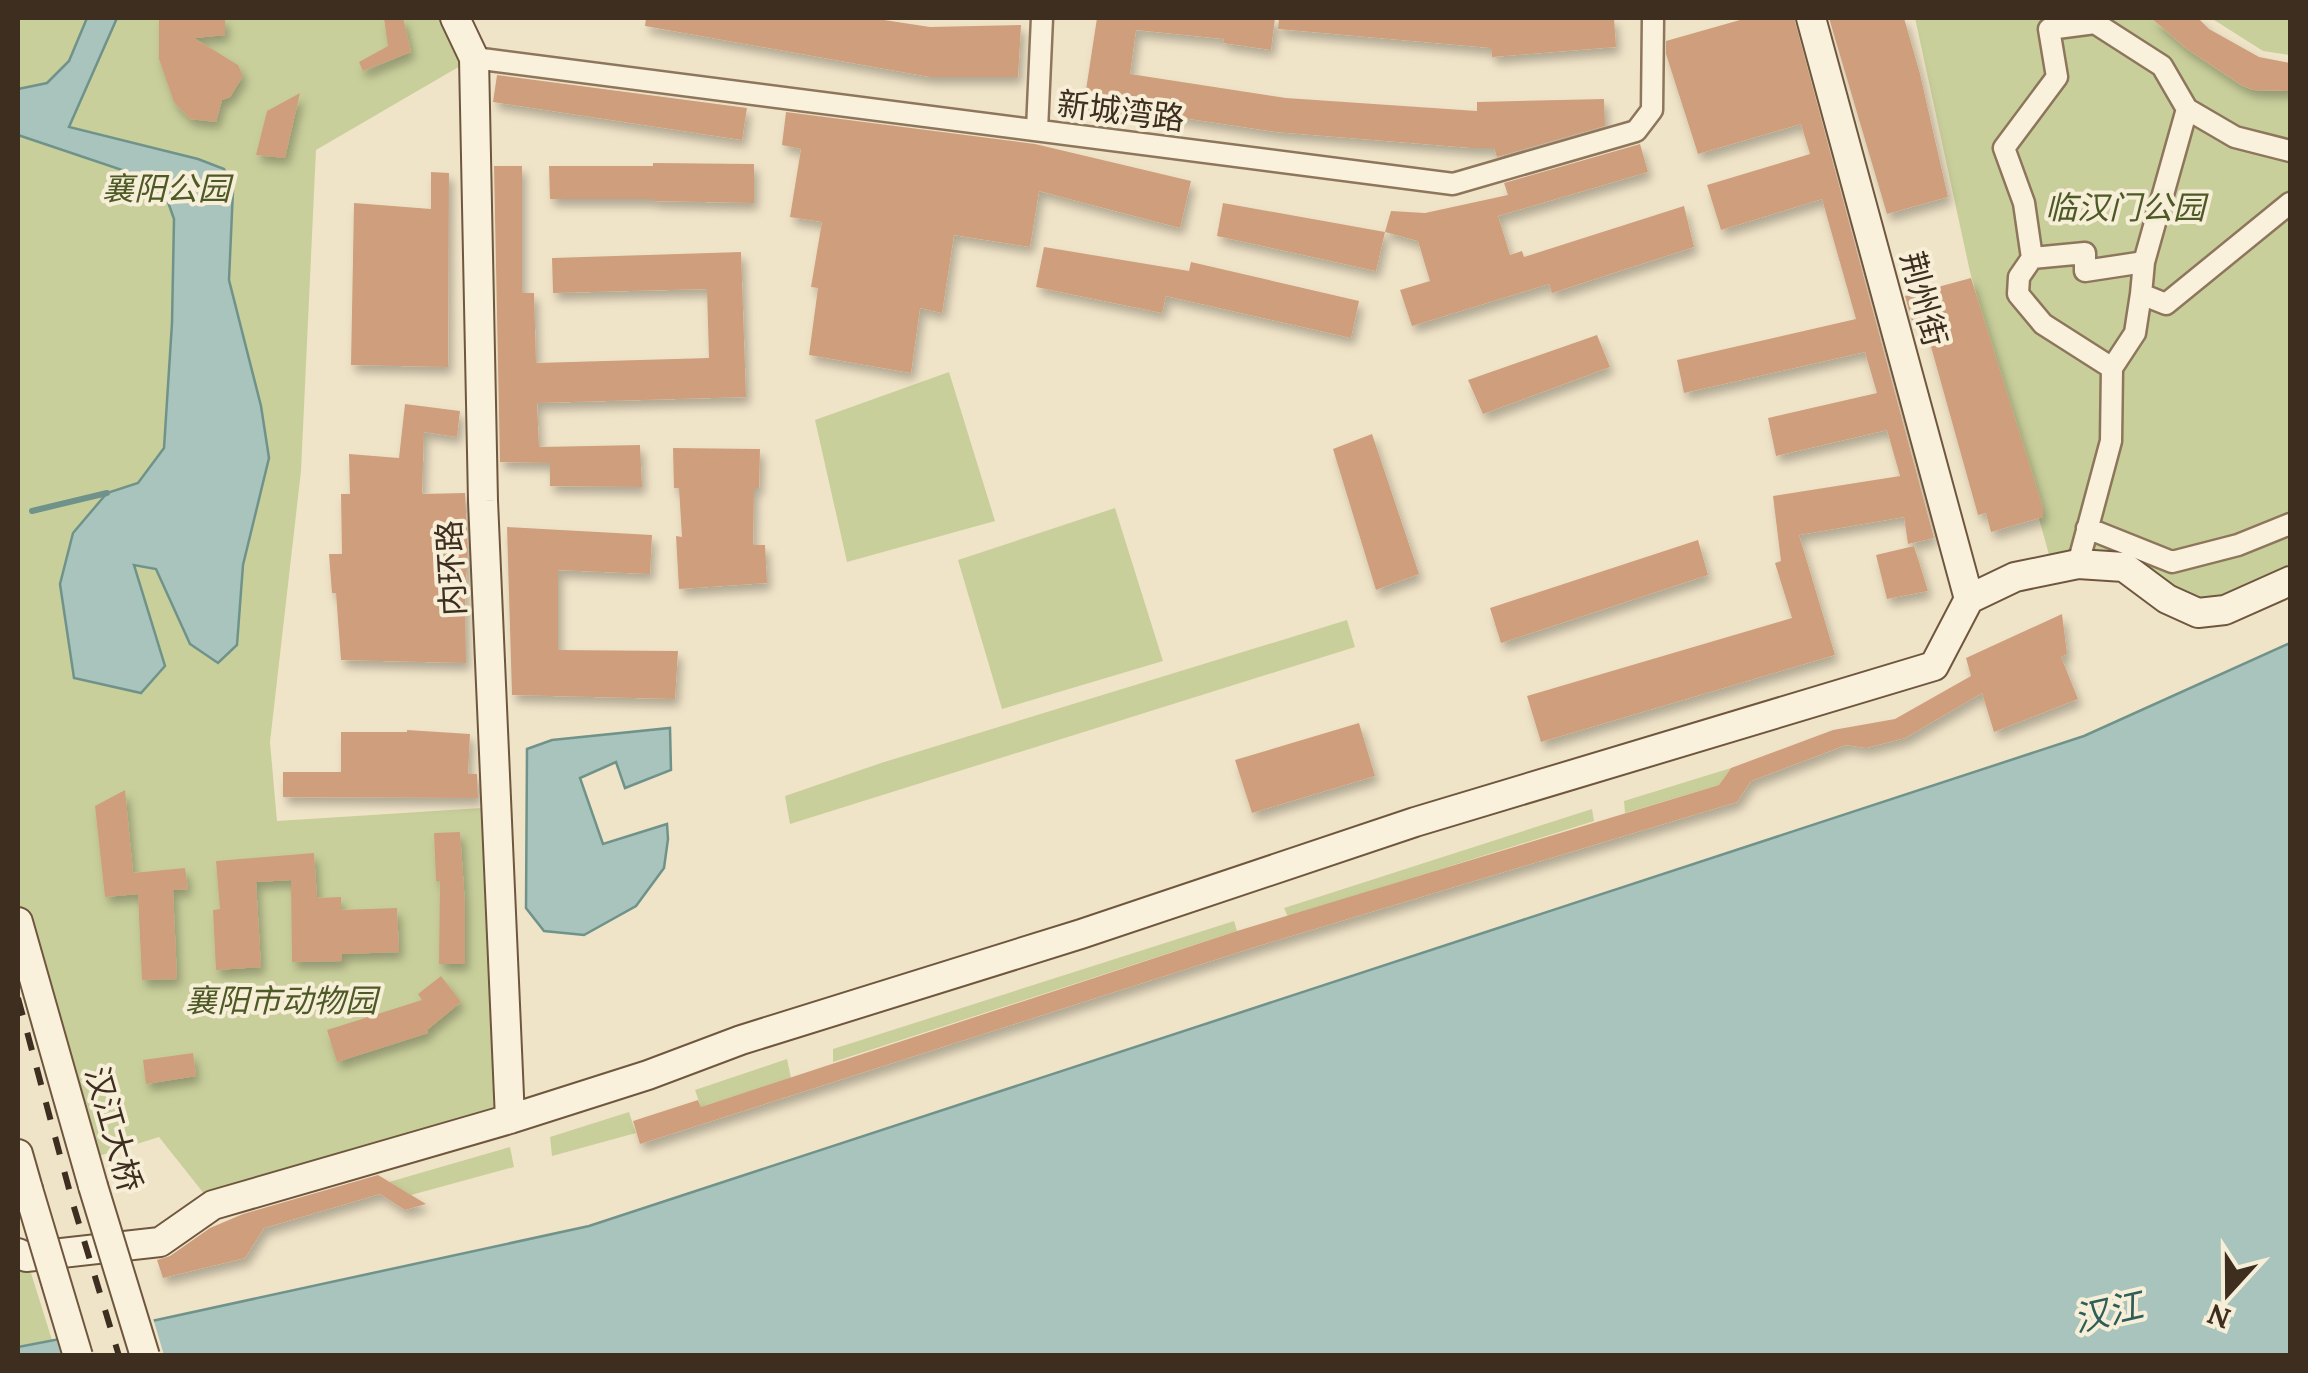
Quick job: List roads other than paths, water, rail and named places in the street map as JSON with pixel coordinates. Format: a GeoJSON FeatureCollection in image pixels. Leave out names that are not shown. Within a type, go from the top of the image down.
{"type":"FeatureCollection","features":[{"type":"Feature","properties":{"kind":"street","name":"内环路"},"geometry":{"type":"LineString","coordinates":[[455,18],[474,58],[483,500],[510,1119]]}},
{"type":"Feature","properties":{"kind":"street"},"geometry":{"type":"LineString","coordinates":[[1036,130],[1042,18]]}},
{"type":"Feature","properties":{"kind":"street","name":"新城湾路"},"geometry":{"type":"LineString","coordinates":[[474,58],[1453,184],[1636,131],[1652,110],[1653,18]]}},
{"type":"Feature","properties":{"kind":"street","name":"荆州街"},"geometry":{"type":"LineString","coordinates":[[1811,18],[1969,599]]}},
{"type":"Feature","properties":{"kind":"street"},"geometry":{"type":"LineString","coordinates":[[2112,368],[2042,324],[2018,294],[2019,277],[2032,258],[2024,203],[2004,148],[2058,77],[2049,29],[2095,23],[2162,66],[2188,109],[2235,137],[2290,151]]}},
{"type":"Feature","properties":{"kind":"street"},"geometry":{"type":"LineString","coordinates":[[2078,564],[2111,441],[2112,368],[2135,332],[2144,262],[2188,109]]}},
{"type":"Feature","properties":{"kind":"street"},"geometry":{"type":"LineString","coordinates":[[2141,294],[2166,304],[2290,203]]}},
{"type":"Feature","properties":{"kind":"street"},"geometry":{"type":"LineString","coordinates":[[2032,258],[2086,253],[2085,271],[2144,262]]}},
{"type":"Feature","properties":{"kind":"street"},"geometry":{"type":"LineString","coordinates":[[2088,528],[2172,562],[2238,545],[2290,524]]}},
{"type":"Feature","properties":{"kind":"street"},"geometry":{"type":"LineString","coordinates":[[18,1253],[26,1257],[160,1242],[213,1204],[510,1119],[648,1075],[741,1040],[1081,934],[1415,822],[1934,666],[1969,599],[2016,576],[2078,564],[2124,567],[2167,599],[2198,613],[2224,610],[2290,581]]}},
{"type":"Feature","properties":{"kind":"street","name":"汉江大桥"},"geometry":{"type":"LineString","coordinates":[[18,922],[145,1356]]}},
{"type":"Feature","properties":{"kind":"street"},"geometry":{"type":"LineString","coordinates":[[18,1154],[78,1356]]}},
{"type":"Feature","properties":{"kind":"water"},"geometry":{"type":"Polygon","coordinates":[[[87,18],[117,18],[69,127],[198,159],[224,169],[233,190],[229,280],[261,406],[269,458],[243,565],[237,645],[218,663],[190,644],[156,569],[134,565],[165,666],[141,693],[74,678],[60,584],[73,533],[107,493],[138,483],[164,448],[174,219],[168,202],[146,178],[18,135],[18,89],[47,83],[69,61],[87,18]]]}},
{"type":"Feature","properties":{"kind":"water","name":"汉江"},"geometry":{"type":"Polygon","coordinates":[[[2290,643],[2290,1355],[18,1356],[18,1347],[589,1226],[2084,736],[2290,643]]]}},
{"type":"Feature","properties":{"kind":"water"},"geometry":{"type":"Polygon","coordinates":[[[670,728],[671,770],[625,788],[616,762],[580,778],[603,844],[667,824],[664,868],[636,906],[584,935],[544,931],[526,908],[527,749],[552,740],[670,728]]]}},
{"type":"Feature","properties":{"kind":"waterway"},"geometry":{"type":"LineString","coordinates":[[32,511],[107,493]]}},
{"type":"Feature","properties":{"kind":"railway"},"geometry":{"type":"LineString","coordinates":[[18,998],[73,1204],[119,1356]]}},
{"type":"Feature","properties":{"kind":"park label","name":"襄阳公园"},"geometry":{"type":"Point","coordinates":[166,188]}},
{"type":"Feature","properties":{"kind":"park label","name":"临汉门公园"},"geometry":{"type":"Point","coordinates":[2125,207]}},
{"type":"Feature","properties":{"kind":"park label","name":"襄阳市动物园"},"geometry":{"type":"Point","coordinates":[281,1000]}}]}
